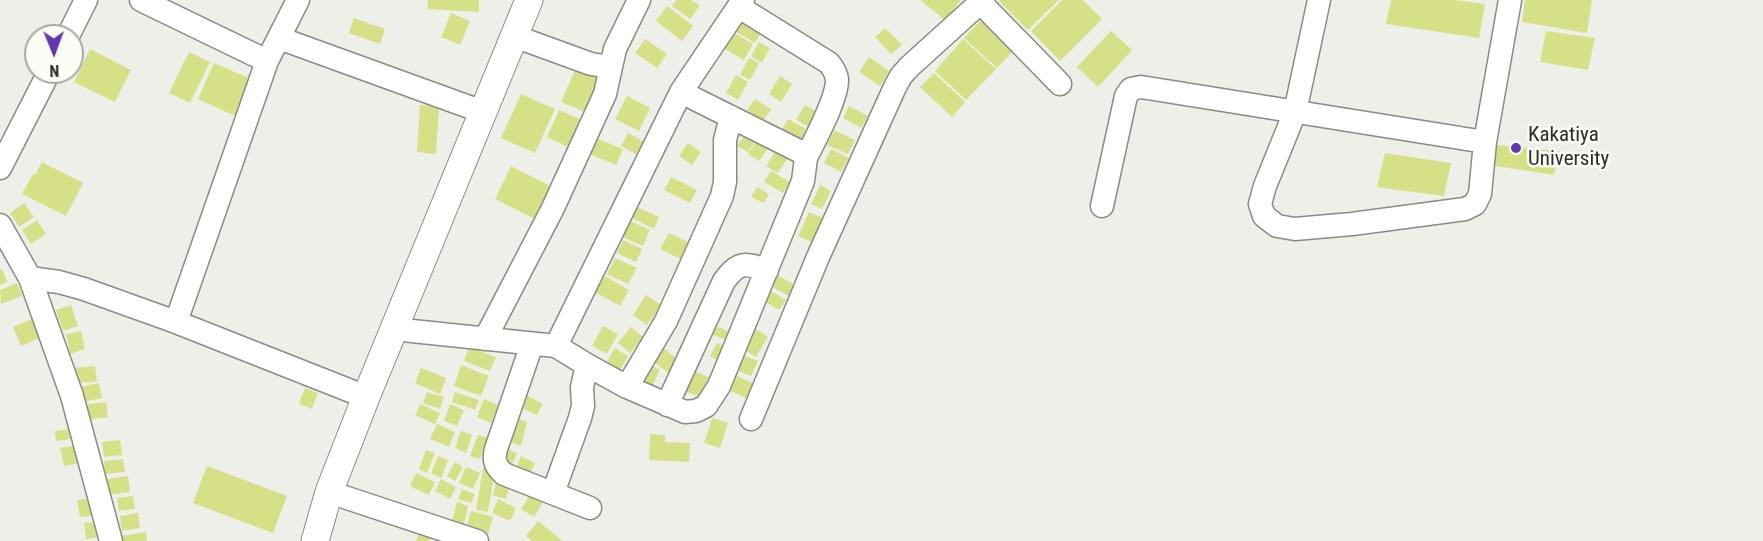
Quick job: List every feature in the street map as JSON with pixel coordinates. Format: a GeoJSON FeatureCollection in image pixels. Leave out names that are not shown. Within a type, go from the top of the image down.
{"type":"FeatureCollection","features":[{"type":"Feature","properties":{"kind":"street"},"geometry":{"type":"LineString","coordinates":[[74,24],[86,0]]}},
{"type":"Feature","properties":{"kind":"street"},"geometry":{"type":"LineString","coordinates":[[141,0],[267,61]]}},
{"type":"Feature","properties":{"kind":"street"},"geometry":{"type":"LineString","coordinates":[[176,322],[267,61],[298,0]]}},
{"type":"Feature","properties":{"kind":"street"},"geometry":{"type":"LineString","coordinates":[[315,541],[329,492],[366,397],[529,0]]}},
{"type":"Feature","properties":{"kind":"street"},"geometry":{"type":"LineString","coordinates":[[485,339],[558,197],[605,94],[615,50],[639,0]]}},
{"type":"Feature","properties":{"kind":"street"},"geometry":{"type":"LineString","coordinates":[[1319,0],[1295,112],[1260,204],[1264,216],[1277,226],[1295,229],[1465,209],[1475,204],[1480,194],[1485,142],[1510,0]]}},
{"type":"Feature","properties":{"kind":"street"},"geometry":{"type":"LineString","coordinates":[[751,419],[818,257],[895,87],[909,67],[981,1],[1060,84]]}},
{"type":"Feature","properties":{"kind":"street"},"geometry":{"type":"LineString","coordinates":[[393,329],[556,346],[627,387],[667,405],[685,412],[696,411],[706,406],[718,386],[767,270],[803,182],[806,158],[835,95],[837,81],[835,70],[829,63],[741,3],[681,92],[556,346]]}},
{"type":"Feature","properties":{"kind":"street"},"geometry":{"type":"LineString","coordinates":[[514,36],[591,64],[610,67]]}},
{"type":"Feature","properties":{"kind":"street"},"geometry":{"type":"LineString","coordinates":[[279,38],[483,112]]}},
{"type":"Feature","properties":{"kind":"street"},"geometry":{"type":"LineString","coordinates":[[0,168],[43,84]]}},
{"type":"Feature","properties":{"kind":"street"},"geometry":{"type":"LineString","coordinates":[[1102,206],[1126,96],[1131,89],[1141,87],[1485,142]]}},
{"type":"Feature","properties":{"kind":"street"},"geometry":{"type":"LineString","coordinates":[[681,92],[801,152],[806,158]]}},
{"type":"Feature","properties":{"kind":"street"},"geometry":{"type":"LineString","coordinates":[[627,387],[666,321],[722,196],[725,182],[725,140],[731,117]]}},
{"type":"Feature","properties":{"kind":"street"},"geometry":{"type":"LineString","coordinates":[[0,225],[30,278],[72,396],[111,541]]}},
{"type":"Feature","properties":{"kind":"street"},"geometry":{"type":"LineString","coordinates":[[667,405],[724,281],[733,269],[744,265],[767,270]]}},
{"type":"Feature","properties":{"kind":"street"},"geometry":{"type":"LineString","coordinates":[[30,278],[76,286],[176,322],[366,397]]}},
{"type":"Feature","properties":{"kind":"street"},"geometry":{"type":"LineString","coordinates":[[709,312],[742,329]]}},
{"type":"Feature","properties":{"kind":"street"},"geometry":{"type":"LineString","coordinates":[[532,344],[496,449],[494,459],[497,468],[504,474],[590,508]]}},
{"type":"Feature","properties":{"kind":"street"},"geometry":{"type":"LineString","coordinates":[[553,493],[580,418],[583,406],[582,387],[587,365]]}},
{"type":"Feature","properties":{"kind":"street"},"geometry":{"type":"LineString","coordinates":[[329,492],[477,541]]}},
{"type":"Feature","properties":{"kind":"building"},"geometry":{"type":"Polygon","coordinates":[[[428,0],[479,0],[479,12],[427,9],[428,0]]]}},
{"type":"Feature","properties":{"kind":"building"},"geometry":{"type":"Polygon","coordinates":[[[676,0],[691,0],[700,5],[690,19],[672,6],[676,0]]]}},
{"type":"Feature","properties":{"kind":"building"},"geometry":{"type":"Polygon","coordinates":[[[920,0],[961,0],[945,20],[920,0]]]}},
{"type":"Feature","properties":{"kind":"building"},"geometry":{"type":"Polygon","coordinates":[[[1000,0],[1059,0],[1028,30],[1000,0]]]}},
{"type":"Feature","properties":{"kind":"building"},"geometry":{"type":"Polygon","coordinates":[[[1062,0],[1083,0],[1102,19],[1060,61],[1031,31],[1062,0]]]}},
{"type":"Feature","properties":{"kind":"building"},"geometry":{"type":"Polygon","coordinates":[[[1391,0],[1455,0],[1485,4],[1479,38],[1386,24],[1391,0]]]}},
{"type":"Feature","properties":{"kind":"building"},"geometry":{"type":"Polygon","coordinates":[[[1525,0],[1592,0],[1587,33],[1522,22],[1525,0]]]}},
{"type":"Feature","properties":{"kind":"building"},"geometry":{"type":"Polygon","coordinates":[[[667,6],[693,26],[682,41],[656,21],[667,6]]]}},
{"type":"Feature","properties":{"kind":"building"},"geometry":{"type":"Polygon","coordinates":[[[451,13],[470,21],[460,45],[441,37],[451,13]]]}},
{"type":"Feature","properties":{"kind":"building"},"geometry":{"type":"Polygon","coordinates":[[[741,16],[764,28],[755,43],[733,30],[741,16]]]}},
{"type":"Feature","properties":{"kind":"building"},"geometry":{"type":"Polygon","coordinates":[[[354,18],[385,29],[380,44],[349,33],[354,18]]]}},
{"type":"Feature","properties":{"kind":"building"},"geometry":{"type":"Polygon","coordinates":[[[982,19],[1015,49],[997,68],[964,38],[982,19]]]}},
{"type":"Feature","properties":{"kind":"building"},"geometry":{"type":"Polygon","coordinates":[[[885,28],[902,45],[891,54],[875,37],[885,28]]]}},
{"type":"Feature","properties":{"kind":"building"},"geometry":{"type":"Polygon","coordinates":[[[1111,31],[1132,50],[1098,87],[1077,67],[1111,31]]]}},
{"type":"Feature","properties":{"kind":"building"},"geometry":{"type":"Polygon","coordinates":[[[1546,31],[1595,38],[1588,70],[1540,62],[1546,31]]]}},
{"type":"Feature","properties":{"kind":"building"},"geometry":{"type":"Polygon","coordinates":[[[732,32],[753,44],[744,60],[723,48],[732,32]]]}},
{"type":"Feature","properties":{"kind":"building"},"geometry":{"type":"Polygon","coordinates":[[[645,39],[667,54],[657,68],[635,53],[645,39]]]}},
{"type":"Feature","properties":{"kind":"building"},"geometry":{"type":"Polygon","coordinates":[[[963,39],[996,69],[966,100],[935,71],[963,39]]]}},
{"type":"Feature","properties":{"kind":"building"},"geometry":{"type":"Polygon","coordinates":[[[759,42],[770,48],[762,63],[751,56],[759,42]]]}},
{"type":"Feature","properties":{"kind":"building"},"geometry":{"type":"Polygon","coordinates":[[[90,49],[131,70],[115,102],[78,84],[84,84],[84,61],[90,49]]]}},
{"type":"Feature","properties":{"kind":"building"},"geometry":{"type":"Polygon","coordinates":[[[189,52],[210,62],[190,103],[169,93],[189,52]]]}},
{"type":"Feature","properties":{"kind":"building"},"geometry":{"type":"Polygon","coordinates":[[[869,57],[889,71],[880,86],[859,72],[869,57]]]}},
{"type":"Feature","properties":{"kind":"building"},"geometry":{"type":"Polygon","coordinates":[[[749,58],[759,63],[750,80],[740,75],[749,58]]]}},
{"type":"Feature","properties":{"kind":"building"},"geometry":{"type":"Polygon","coordinates":[[[579,61],[606,72],[588,113],[561,102],[579,61]]]}},
{"type":"Feature","properties":{"kind":"building"},"geometry":{"type":"Polygon","coordinates":[[[214,63],[251,79],[235,116],[198,99],[214,63]]]}},
{"type":"Feature","properties":{"kind":"building"},"geometry":{"type":"Polygon","coordinates":[[[934,73],[965,102],[952,117],[920,87],[934,73]]]}},
{"type":"Feature","properties":{"kind":"building"},"geometry":{"type":"Polygon","coordinates":[[[736,75],[748,82],[738,100],[726,93],[736,75]]]}},
{"type":"Feature","properties":{"kind":"building"},"geometry":{"type":"Polygon","coordinates":[[[780,76],[792,84],[781,102],[769,94],[780,76]]]}},
{"type":"Feature","properties":{"kind":"building"},"geometry":{"type":"Polygon","coordinates":[[[521,94],[555,109],[535,153],[501,138],[521,94]]]}},
{"type":"Feature","properties":{"kind":"building"},"geometry":{"type":"Polygon","coordinates":[[[627,96],[650,108],[639,131],[615,119],[627,96]]]}},
{"type":"Feature","properties":{"kind":"building"},"geometry":{"type":"Polygon","coordinates":[[[755,99],[771,109],[763,121],[747,110],[755,99]]]}},
{"type":"Feature","properties":{"kind":"building"},"geometry":{"type":"Polygon","coordinates":[[[420,105],[439,107],[436,154],[417,152],[420,105]]]}},
{"type":"Feature","properties":{"kind":"building"},"geometry":{"type":"Polygon","coordinates":[[[805,105],[821,114],[813,129],[796,120],[805,105]]]}},
{"type":"Feature","properties":{"kind":"building"},"geometry":{"type":"Polygon","coordinates":[[[849,106],[868,116],[861,128],[843,118],[849,106]]]}},
{"type":"Feature","properties":{"kind":"building"},"geometry":{"type":"Polygon","coordinates":[[[559,110],[582,120],[570,148],[547,137],[559,110]]]}},
{"type":"Feature","properties":{"kind":"building"},"geometry":{"type":"Polygon","coordinates":[[[788,119],[806,129],[799,143],[780,133],[788,119]]]}},
{"type":"Feature","properties":{"kind":"building"},"geometry":{"type":"Polygon","coordinates":[[[748,130],[758,137],[748,152],[737,146],[748,130]]]}},
{"type":"Feature","properties":{"kind":"building"},"geometry":{"type":"Polygon","coordinates":[[[834,130],[855,140],[848,154],[827,145],[834,130]]]}},
{"type":"Feature","properties":{"kind":"building"},"geometry":{"type":"Polygon","coordinates":[[[628,133],[646,143],[638,155],[621,146],[628,133]]]}},
{"type":"Feature","properties":{"kind":"building"},"geometry":{"type":"Polygon","coordinates":[[[596,138],[623,149],[616,165],[589,154],[596,138]]]}},
{"type":"Feature","properties":{"kind":"building"},"geometry":{"type":"Polygon","coordinates":[[[758,139],[769,147],[759,161],[748,154],[758,139]]]}},
{"type":"Feature","properties":{"kind":"building"},"geometry":{"type":"Polygon","coordinates":[[[688,143],[701,152],[692,165],[679,156],[688,143]]]}},
{"type":"Feature","properties":{"kind":"building"},"geometry":{"type":"Polygon","coordinates":[[[1496,145],[1559,151],[1554,175],[1490,165],[1496,145]]]}},
{"type":"Feature","properties":{"kind":"building"},"geometry":{"type":"Polygon","coordinates":[[[778,147],[790,155],[778,173],[766,166],[778,147]]]}},
{"type":"Feature","properties":{"kind":"building"},"geometry":{"type":"Polygon","coordinates":[[[831,149],[849,158],[841,172],[824,163],[831,149]]]}},
{"type":"Feature","properties":{"kind":"building"},"geometry":{"type":"Polygon","coordinates":[[[1385,153],[1451,163],[1444,196],[1377,187],[1385,153]]]}},
{"type":"Feature","properties":{"kind":"building"},"geometry":{"type":"Polygon","coordinates":[[[42,162],[83,183],[66,216],[22,194],[42,162]]]}},
{"type":"Feature","properties":{"kind":"building"},"geometry":{"type":"Polygon","coordinates":[[[511,166],[552,187],[535,219],[495,199],[511,166]]]}},
{"type":"Feature","properties":{"kind":"building"},"geometry":{"type":"Polygon","coordinates":[[[771,171],[790,182],[783,193],[764,182],[771,171]]]}},
{"type":"Feature","properties":{"kind":"building"},"geometry":{"type":"Polygon","coordinates":[[[671,177],[697,190],[690,203],[664,190],[671,177]]]}},
{"type":"Feature","properties":{"kind":"building"},"geometry":{"type":"Polygon","coordinates":[[[820,185],[831,191],[822,209],[811,204],[820,185]]]}},
{"type":"Feature","properties":{"kind":"building"},"geometry":{"type":"Polygon","coordinates":[[[757,187],[769,194],[764,203],[751,197],[757,187]]]}},
{"type":"Feature","properties":{"kind":"building"},"geometry":{"type":"Polygon","coordinates":[[[24,203],[34,217],[19,227],[10,213],[24,203]]]}},
{"type":"Feature","properties":{"kind":"building"},"geometry":{"type":"Polygon","coordinates":[[[635,206],[659,217],[654,229],[630,217],[635,206]]]}},
{"type":"Feature","properties":{"kind":"building"},"geometry":{"type":"Polygon","coordinates":[[[809,212],[825,219],[814,243],[798,236],[809,212]]]}},
{"type":"Feature","properties":{"kind":"building"},"geometry":{"type":"Polygon","coordinates":[[[626,219],[650,230],[643,246],[618,235],[626,219]]]}},
{"type":"Feature","properties":{"kind":"building"},"geometry":{"type":"Polygon","coordinates":[[[37,220],[46,234],[31,244],[22,230],[37,220]]]}},
{"type":"Feature","properties":{"kind":"building"},"geometry":{"type":"Polygon","coordinates":[[[669,233],[690,243],[682,260],[660,249],[669,233]]]}},
{"type":"Feature","properties":{"kind":"building"},"geometry":{"type":"Polygon","coordinates":[[[623,240],[642,249],[636,262],[617,253],[623,240]]]}},
{"type":"Feature","properties":{"kind":"building"},"geometry":{"type":"Polygon","coordinates":[[[615,258],[637,268],[628,284],[607,274],[615,258]]]}},
{"type":"Feature","properties":{"kind":"building"},"geometry":{"type":"Polygon","coordinates":[[[2,269],[7,282],[0,285],[0,270],[2,269]]]}},
{"type":"Feature","properties":{"kind":"building"},"geometry":{"type":"Polygon","coordinates":[[[774,273],[795,285],[789,296],[767,284],[774,273]]]}},
{"type":"Feature","properties":{"kind":"building"},"geometry":{"type":"Polygon","coordinates":[[[605,276],[629,290],[620,306],[595,292],[605,276]]]}},
{"type":"Feature","properties":{"kind":"building"},"geometry":{"type":"Polygon","coordinates":[[[17,283],[22,296],[1,304],[0,290],[17,283]]]}},
{"type":"Feature","properties":{"kind":"building"},"geometry":{"type":"Polygon","coordinates":[[[768,289],[786,300],[779,310],[761,299],[768,289]]]}},
{"type":"Feature","properties":{"kind":"building"},"geometry":{"type":"Polygon","coordinates":[[[646,295],[661,305],[647,325],[633,315],[646,295]]]}},
{"type":"Feature","properties":{"kind":"building"},"geometry":{"type":"Polygon","coordinates":[[[71,305],[78,326],[63,331],[56,310],[71,305]]]}},
{"type":"Feature","properties":{"kind":"building"},"geometry":{"type":"Polygon","coordinates":[[[34,318],[42,337],[21,346],[13,327],[34,318]]]}},
{"type":"Feature","properties":{"kind":"building"},"geometry":{"type":"Polygon","coordinates":[[[710,324],[735,334],[731,342],[706,332],[710,324]]]}},
{"type":"Feature","properties":{"kind":"building"},"geometry":{"type":"Polygon","coordinates":[[[603,326],[618,334],[607,354],[592,346],[603,326]]]}},
{"type":"Feature","properties":{"kind":"building"},"geometry":{"type":"Polygon","coordinates":[[[631,327],[643,337],[630,353],[618,343],[631,327]]]}},
{"type":"Feature","properties":{"kind":"building"},"geometry":{"type":"Polygon","coordinates":[[[754,328],[768,337],[756,357],[741,348],[754,328]]]}},
{"type":"Feature","properties":{"kind":"building"},"geometry":{"type":"Polygon","coordinates":[[[81,331],[85,349],[70,354],[66,334],[81,331]]]}},
{"type":"Feature","properties":{"kind":"building"},"geometry":{"type":"Polygon","coordinates":[[[717,343],[732,351],[725,364],[710,356],[717,343]]]}},
{"type":"Feature","properties":{"kind":"building"},"geometry":{"type":"Polygon","coordinates":[[[469,347],[496,357],[490,371],[464,361],[469,347]]]}},
{"type":"Feature","properties":{"kind":"building"},"geometry":{"type":"Polygon","coordinates":[[[662,347],[680,361],[669,374],[652,360],[662,347]]]}},
{"type":"Feature","properties":{"kind":"building"},"geometry":{"type":"Polygon","coordinates":[[[615,348],[628,356],[617,376],[603,368],[615,348]]]}},
{"type":"Feature","properties":{"kind":"building"},"geometry":{"type":"Polygon","coordinates":[[[740,354],[758,361],[751,376],[733,369],[740,354]]]}},
{"type":"Feature","properties":{"kind":"building"},"geometry":{"type":"Polygon","coordinates":[[[649,364],[660,370],[652,386],[641,380],[649,364]]]}},
{"type":"Feature","properties":{"kind":"building"},"geometry":{"type":"Polygon","coordinates":[[[461,365],[489,376],[481,396],[454,386],[461,365]]]}},
{"type":"Feature","properties":{"kind":"building"},"geometry":{"type":"Polygon","coordinates":[[[95,366],[97,381],[77,383],[75,368],[95,366]]]}},
{"type":"Feature","properties":{"kind":"building"},"geometry":{"type":"Polygon","coordinates":[[[421,368],[446,378],[440,394],[415,383],[421,368]]]}},
{"type":"Feature","properties":{"kind":"building"},"geometry":{"type":"Polygon","coordinates":[[[686,368],[709,377],[701,397],[678,389],[686,368]]]}},
{"type":"Feature","properties":{"kind":"building"},"geometry":{"type":"Polygon","coordinates":[[[732,374],[755,384],[748,399],[725,388],[732,374]]]}},
{"type":"Feature","properties":{"kind":"building"},"geometry":{"type":"Polygon","coordinates":[[[99,383],[102,398],[83,402],[80,387],[99,383]]]}},
{"type":"Feature","properties":{"kind":"building"},"geometry":{"type":"Polygon","coordinates":[[[305,388],[318,393],[312,409],[299,404],[305,388]]]}},
{"type":"Feature","properties":{"kind":"building"},"geometry":{"type":"Polygon","coordinates":[[[427,392],[444,397],[440,409],[423,403],[427,392]]]}},
{"type":"Feature","properties":{"kind":"building"},"geometry":{"type":"Polygon","coordinates":[[[455,392],[479,400],[475,410],[452,402],[455,392]]]}},
{"type":"Feature","properties":{"kind":"building"},"geometry":{"type":"Polygon","coordinates":[[[526,395],[543,404],[537,415],[520,407],[526,395]]]}},
{"type":"Feature","properties":{"kind":"building"},"geometry":{"type":"Polygon","coordinates":[[[484,399],[498,405],[491,423],[477,417],[484,399]]]}},
{"type":"Feature","properties":{"kind":"building"},"geometry":{"type":"Polygon","coordinates":[[[106,402],[108,417],[86,420],[84,405],[106,402]]]}},
{"type":"Feature","properties":{"kind":"building"},"geometry":{"type":"Polygon","coordinates":[[[420,404],[440,413],[435,424],[415,415],[420,404]]]}},
{"type":"Feature","properties":{"kind":"building"},"geometry":{"type":"Polygon","coordinates":[[[450,404],[464,410],[457,426],[444,421],[450,404]]]}},
{"type":"Feature","properties":{"kind":"building"},"geometry":{"type":"Polygon","coordinates":[[[516,418],[527,422],[521,446],[510,442],[516,418]]]}},
{"type":"Feature","properties":{"kind":"building"},"geometry":{"type":"Polygon","coordinates":[[[712,418],[728,423],[720,448],[704,443],[712,418]]]}},
{"type":"Feature","properties":{"kind":"building"},"geometry":{"type":"Polygon","coordinates":[[[437,424],[455,432],[449,447],[430,439],[437,424]]]}},
{"type":"Feature","properties":{"kind":"building"},"geometry":{"type":"Polygon","coordinates":[[[78,428],[79,438],[56,441],[55,431],[78,428]]]}},
{"type":"Feature","properties":{"kind":"building"},"geometry":{"type":"Polygon","coordinates":[[[461,431],[472,435],[466,453],[455,448],[461,431]]]}},
{"type":"Feature","properties":{"kind":"building"},"geometry":{"type":"Polygon","coordinates":[[[650,434],[665,435],[665,442],[690,443],[689,462],[649,460],[650,434]]]}},
{"type":"Feature","properties":{"kind":"building"},"geometry":{"type":"Polygon","coordinates":[[[478,435],[488,438],[480,459],[470,456],[478,435]]]}},
{"type":"Feature","properties":{"kind":"building"},"geometry":{"type":"Polygon","coordinates":[[[120,440],[122,455],[104,457],[102,442],[120,440]]]}},
{"type":"Feature","properties":{"kind":"building"},"geometry":{"type":"Polygon","coordinates":[[[84,444],[87,462],[64,466],[60,448],[84,444]]]}},
{"type":"Feature","properties":{"kind":"building"},"geometry":{"type":"Polygon","coordinates":[[[506,449],[517,453],[511,467],[501,463],[506,449]]]}},
{"type":"Feature","properties":{"kind":"building"},"geometry":{"type":"Polygon","coordinates":[[[426,450],[435,453],[427,473],[419,469],[426,450]]]}},
{"type":"Feature","properties":{"kind":"building"},"geometry":{"type":"Polygon","coordinates":[[[438,456],[448,460],[441,478],[431,473],[438,456]]]}},
{"type":"Feature","properties":{"kind":"building"},"geometry":{"type":"Polygon","coordinates":[[[521,456],[535,463],[530,474],[516,468],[521,456]]]}},
{"type":"Feature","properties":{"kind":"building"},"geometry":{"type":"Polygon","coordinates":[[[123,459],[125,472],[105,474],[104,461],[123,459]]]}},
{"type":"Feature","properties":{"kind":"building"},"geometry":{"type":"Polygon","coordinates":[[[455,462],[463,467],[455,481],[447,476],[455,462]]]}},
{"type":"Feature","properties":{"kind":"building"},"geometry":{"type":"Polygon","coordinates":[[[207,466],[287,496],[273,533],[193,503],[207,466]]]}},
{"type":"Feature","properties":{"kind":"building"},"geometry":{"type":"Polygon","coordinates":[[[466,467],[480,473],[473,489],[459,483],[466,467]]]}},
{"type":"Feature","properties":{"kind":"building"},"geometry":{"type":"Polygon","coordinates":[[[483,468],[495,470],[488,512],[476,510],[483,468]]]}},
{"type":"Feature","properties":{"kind":"building"},"geometry":{"type":"Polygon","coordinates":[[[416,473],[435,482],[429,495],[410,486],[416,473]]]}},
{"type":"Feature","properties":{"kind":"building"},"geometry":{"type":"Polygon","coordinates":[[[128,476],[130,492],[108,495],[105,479],[128,476]]]}},
{"type":"Feature","properties":{"kind":"building"},"geometry":{"type":"Polygon","coordinates":[[[497,477],[511,480],[506,499],[493,496],[497,477]]]}},
{"type":"Feature","properties":{"kind":"building"},"geometry":{"type":"Polygon","coordinates":[[[441,479],[456,487],[450,499],[435,491],[441,479]]]}},
{"type":"Feature","properties":{"kind":"building"},"geometry":{"type":"Polygon","coordinates":[[[462,489],[475,494],[471,503],[458,499],[462,489]]]}},
{"type":"Feature","properties":{"kind":"building"},"geometry":{"type":"Polygon","coordinates":[[[532,491],[545,499],[534,517],[521,509],[532,491]]]}},
{"type":"Feature","properties":{"kind":"building"},"geometry":{"type":"Polygon","coordinates":[[[133,496],[135,509],[119,511],[117,498],[133,496]]]}},
{"type":"Feature","properties":{"kind":"building"},"geometry":{"type":"Polygon","coordinates":[[[95,498],[98,515],[80,517],[77,500],[95,498]]]}},
{"type":"Feature","properties":{"kind":"building"},"geometry":{"type":"Polygon","coordinates":[[[498,499],[516,508],[510,521],[492,513],[498,499]]]}},
{"type":"Feature","properties":{"kind":"building"},"geometry":{"type":"Polygon","coordinates":[[[457,502],[468,506],[463,528],[451,525],[457,502]]]}},
{"type":"Feature","properties":{"kind":"building"},"geometry":{"type":"Polygon","coordinates":[[[471,511],[493,517],[488,535],[466,529],[471,511]]]}},
{"type":"Feature","properties":{"kind":"building"},"geometry":{"type":"Polygon","coordinates":[[[138,513],[140,528],[122,531],[120,516],[138,513]]]}},
{"type":"Feature","properties":{"kind":"building"},"geometry":{"type":"Polygon","coordinates":[[[104,521],[106,536],[86,539],[84,523],[104,521]]]}},
{"type":"Feature","properties":{"kind":"building"},"geometry":{"type":"Polygon","coordinates":[[[538,521],[563,541],[532,541],[526,536],[538,521]]]}},
{"type":"Feature","properties":{"kind":"building"},"geometry":{"type":"Polygon","coordinates":[[[420,530],[432,535],[429,541],[416,541],[420,530]]]}},
{"type":"Feature","properties":{"kind":"building"},"geometry":{"type":"Polygon","coordinates":[[[146,532],[147,541],[119,541],[118,536],[146,532]]]}},
{"type":"Feature","properties":{"kind":"place","name":"Kakatiya University"},"geometry":{"type":"Point","coordinates":[1516,148]}}]}
